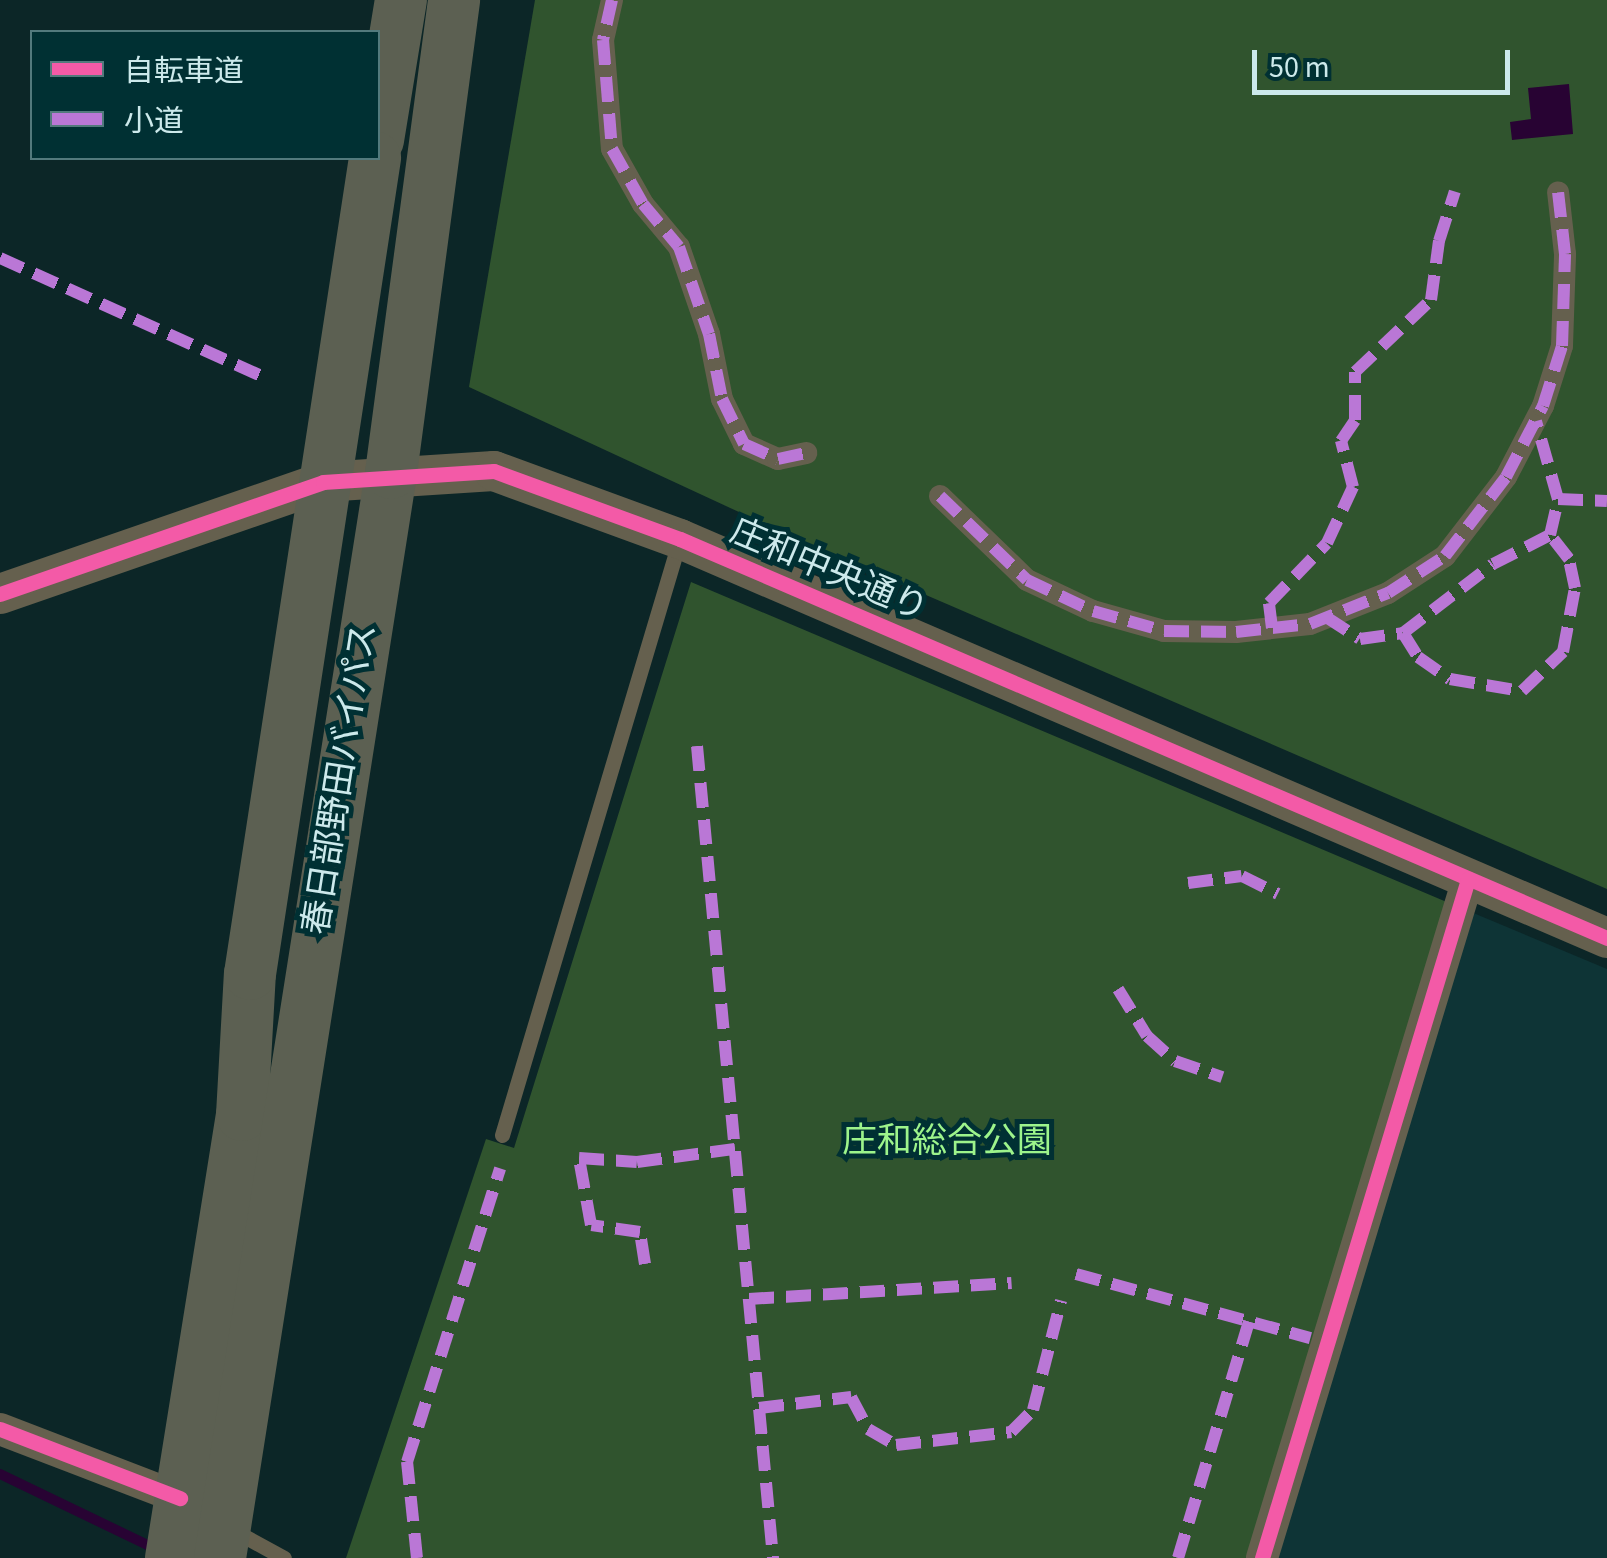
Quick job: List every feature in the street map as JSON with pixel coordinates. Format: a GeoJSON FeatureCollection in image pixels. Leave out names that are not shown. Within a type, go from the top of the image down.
{"type":"FeatureCollection","features":[{"type":"Feature","properties":{"kind":"highway"},"geometry":{"type":"LineString","coordinates":[[369,30],[373,0]]}},
{"type":"Feature","properties":{"kind":"highway"},"geometry":{"type":"LineString","coordinates":[[380,128],[401,0]]}},
{"type":"Feature","properties":{"kind":"highway","name":"春日部野田バイパス"},"geometry":{"type":"LineString","coordinates":[[199,1537],[391,473],[454,0]]}},
{"type":"Feature","properties":{"kind":"highway"},"geometry":{"type":"LineString","coordinates":[[356,160],[360,243]]}},
{"type":"Feature","properties":{"kind":"highway","name":"春日部野田バイパス"},"geometry":{"type":"LineString","coordinates":[[199,1537],[242,1115],[250,974],[374,160]]}},
{"type":"Feature","properties":{"kind":"street"},"geometry":{"type":"LineString","coordinates":[[612,0],[603,40],[612,150],[642,204],[679,247],[722,399],[744,444],[778,459],[806,453]]}},
{"type":"Feature","properties":{"kind":"street"},"geometry":{"type":"LineString","coordinates":[[940,496],[1027,580],[1093,611],[1164,631],[1310,624],[1388,593],[1445,556],[1506,478],[1544,406],[1562,346],[1565,254],[1558,192]]}},
{"type":"Feature","properties":{"kind":"street","name":"庄和中央通り"},"geometry":{"type":"LineString","coordinates":[[0,594],[323,482],[391,473],[510,475],[680,538],[1607,938]]}},
{"type":"Feature","properties":{"kind":"street"},"geometry":{"type":"LineString","coordinates":[[1262,1558],[1468,879]]}},
{"type":"Feature","properties":{"kind":"street"},"geometry":{"type":"LineString","coordinates":[[0,1429],[199,1537]]}},
{"type":"Feature","properties":{"kind":"lane"},"geometry":{"type":"LineString","coordinates":[[502,1135],[680,538]]}},
{"type":"Feature","properties":{"kind":"lane"},"geometry":{"type":"LineString","coordinates":[[199,1537],[284,1558]]}},
{"type":"Feature","properties":{"kind":"shaded area"},"geometry":{"type":"Polygon","coordinates":[[[1569,84],[1573,134],[1512,140],[1510,122],[1531,119],[1528,88],[1569,84]]]}},
{"type":"Feature","properties":{"kind":"shaded area"},"geometry":{"type":"Polygon","coordinates":[[[1471,912],[1607,969],[1607,1558],[1273,1558],[1471,912]]]}},
{"type":"Feature","properties":{"kind":"green space"},"geometry":{"type":"Polygon","coordinates":[[[535,0],[1607,0],[1607,889],[808,544],[469,387],[535,0]]]}},
{"type":"Feature","properties":{"kind":"green space","name":"庄和総合公園"},"geometry":{"type":"Polygon","coordinates":[[[691,582],[1449,903],[1251,1558],[346,1558],[486,1139],[514,1148],[691,582]]]}},
{"type":"Feature","properties":{"kind":"waterway"},"geometry":{"type":"LineString","coordinates":[[0,1474],[156,1549]]}},
{"type":"Feature","properties":{"kind":"marked path"},"geometry":{"type":"LineString","coordinates":[[612,0],[603,40],[612,149],[643,204],[679,247],[709,334],[722,399],[744,444],[778,459],[806,453]]}},
{"type":"Feature","properties":{"kind":"marked path"},"geometry":{"type":"LineString","coordinates":[[1272,628],[1269,603],[1327,543],[1353,487],[1341,441],[1355,420],[1355,372],[1431,300],[1439,241],[1455,191]]}},
{"type":"Feature","properties":{"kind":"marked path"},"geometry":{"type":"LineString","coordinates":[[940,496],[1027,580],[1093,611],[1164,631],[1236,632],[1310,624],[1388,593],[1445,556],[1506,477],[1543,406],[1562,346],[1565,254],[1558,192]]}},
{"type":"Feature","properties":{"kind":"marked path"},"geometry":{"type":"LineString","coordinates":[[0,258],[264,377]]}},
{"type":"Feature","properties":{"kind":"marked path"},"geometry":{"type":"LineString","coordinates":[[1326,617],[1360,639],[1403,633],[1493,564],[1550,535],[1558,499],[1536,421]]}},
{"type":"Feature","properties":{"kind":"marked path"},"geometry":{"type":"LineString","coordinates":[[1558,499],[1607,501]]}},
{"type":"Feature","properties":{"kind":"marked path"},"geometry":{"type":"LineString","coordinates":[[1403,633],[1418,657],[1450,679],[1522,691],[1563,652],[1575,588],[1569,559],[1550,535]]}},
{"type":"Feature","properties":{"kind":"marked path"},"geometry":{"type":"LineString","coordinates":[[697,746],[773,1558]]}},
{"type":"Feature","properties":{"kind":"marked path"},"geometry":{"type":"LineString","coordinates":[[1188,883],[1242,876],[1278,894]]}},
{"type":"Feature","properties":{"kind":"marked path"},"geometry":{"type":"LineString","coordinates":[[1118,989],[1147,1036],[1175,1061],[1222,1077]]}},
{"type":"Feature","properties":{"kind":"marked path"},"geometry":{"type":"LineString","coordinates":[[645,1264],[640,1232],[591,1225],[579,1158],[637,1162],[735,1149]]}},
{"type":"Feature","properties":{"kind":"marked path"},"geometry":{"type":"LineString","coordinates":[[417,1558],[407,1462],[500,1168]]}},
{"type":"Feature","properties":{"kind":"marked path"},"geometry":{"type":"LineString","coordinates":[[1076,1274],[1310,1338]]}},
{"type":"Feature","properties":{"kind":"marked path"},"geometry":{"type":"LineString","coordinates":[[749,1299],[1012,1283]]}},
{"type":"Feature","properties":{"kind":"marked path"},"geometry":{"type":"LineString","coordinates":[[759,1408],[851,1397],[868,1429],[896,1445],[1011,1432],[1033,1410],[1061,1301]]}},
{"type":"Feature","properties":{"kind":"marked path"},"geometry":{"type":"LineString","coordinates":[[1178,1558],[1249,1321]]}},
{"type":"Feature","properties":{"kind":"cycle path"},"geometry":{"type":"LineString","coordinates":[[0,594],[323,482],[494,471],[680,539],[1607,938]]}},
{"type":"Feature","properties":{"kind":"cycle path"},"geometry":{"type":"LineString","coordinates":[[1262,1558],[1468,879]]}},
{"type":"Feature","properties":{"kind":"cycle path"},"geometry":{"type":"LineString","coordinates":[[0,1429],[180,1498]]}}]}
